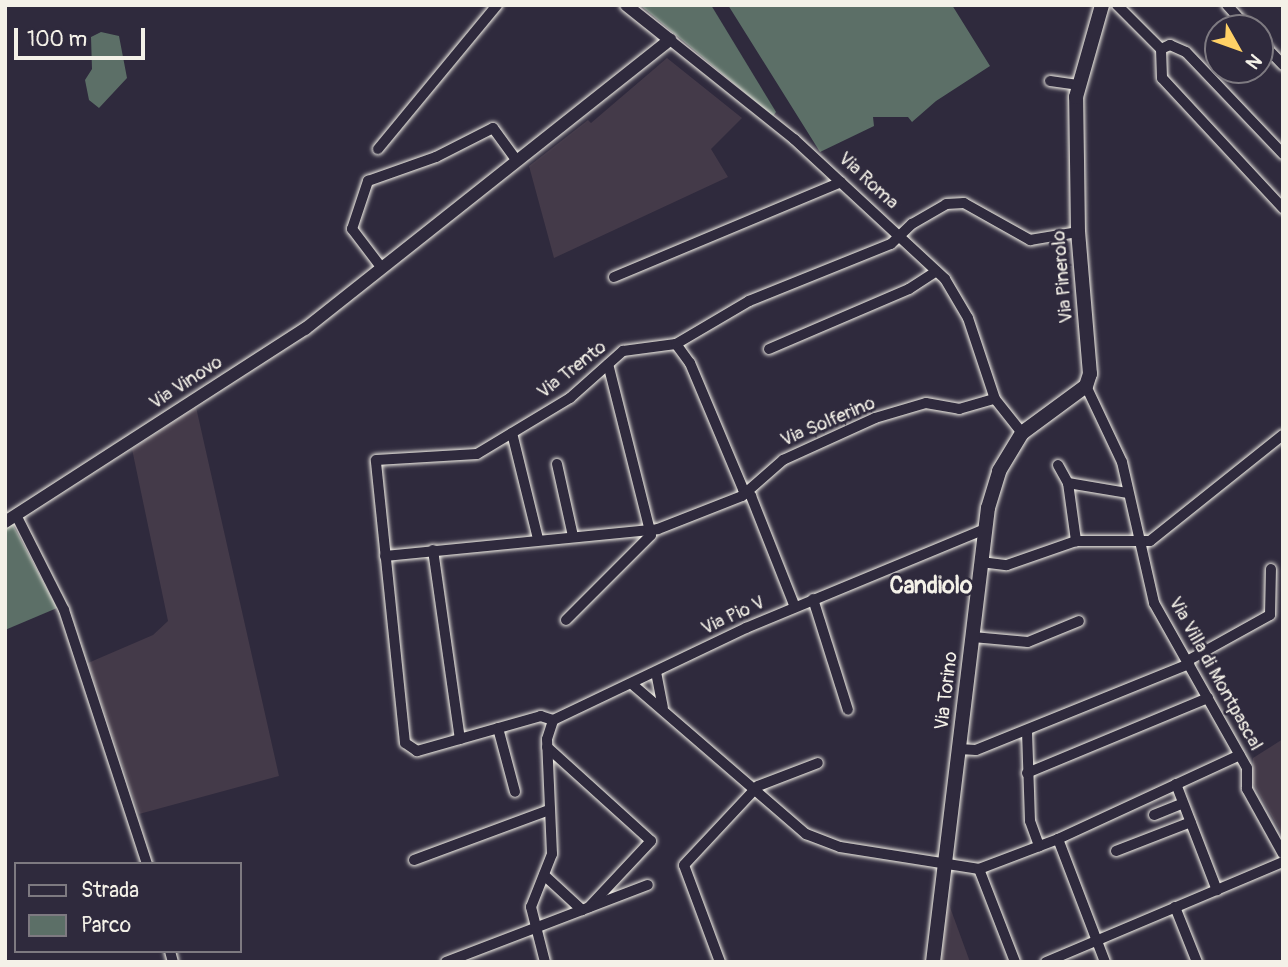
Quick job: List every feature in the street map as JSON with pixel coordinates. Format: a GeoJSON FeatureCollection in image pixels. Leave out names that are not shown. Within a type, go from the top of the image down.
{"type":"FeatureCollection","features":[{"type":"Feature","properties":{"kind":"main road","name":"Via Pinerolo"},"geometry":{"type":"LineString","coordinates":[[1086,386],[1090,374],[1078,232],[1078,85],[1102,5]]}},
{"type":"Feature","properties":{"kind":"main road"},"geometry":{"type":"LineString","coordinates":[[1022,433],[1086,386]]}},
{"type":"Feature","properties":{"kind":"main road","name":"Via Torino"},"geometry":{"type":"LineString","coordinates":[[933,962],[973,637],[983,530],[999,471],[1022,433]]}},
{"type":"Feature","properties":{"kind":"street"},"geometry":{"type":"LineString","coordinates":[[378,149],[496,5]]}},
{"type":"Feature","properties":{"kind":"street","name":"Via Roma"},"geometry":{"type":"LineString","coordinates":[[626,5],[841,183],[899,236],[959,297],[995,399],[1022,433]]}},
{"type":"Feature","properties":{"kind":"street"},"geometry":{"type":"LineString","coordinates":[[1116,5],[1161,49],[1162,78],[1283,208]]}},
{"type":"Feature","properties":{"kind":"street","name":"Via Vinovo"},"geometry":{"type":"LineString","coordinates":[[11,518],[305,330],[670,40]]}},
{"type":"Feature","properties":{"kind":"street"},"geometry":{"type":"LineString","coordinates":[[1161,49],[1170,45],[1186,51],[1283,154]]}},
{"type":"Feature","properties":{"kind":"street"},"geometry":{"type":"LineString","coordinates":[[1050,81],[1078,85]]}},
{"type":"Feature","properties":{"kind":"street"},"geometry":{"type":"LineString","coordinates":[[381,267],[352,229],[368,180],[436,157],[494,128],[516,160]]}},
{"type":"Feature","properties":{"kind":"street"},"geometry":{"type":"LineString","coordinates":[[614,277],[841,183]]}},
{"type":"Feature","properties":{"kind":"street","name":"Via Trento"},"geometry":{"type":"LineString","coordinates":[[385,556],[376,460],[477,454],[570,398],[608,364],[636,348],[677,344],[749,301],[891,244],[935,210],[956,201],[1030,240],[1078,232]]}},
{"type":"Feature","properties":{"kind":"street"},"geometry":{"type":"LineString","coordinates":[[769,349],[909,289],[935,272]]}},
{"type":"Feature","properties":{"kind":"street"},"geometry":{"type":"LineString","coordinates":[[677,344],[690,363],[795,607]]}},
{"type":"Feature","properties":{"kind":"street"},"geometry":{"type":"LineString","coordinates":[[566,620],[650,536],[608,364]]}},
{"type":"Feature","properties":{"kind":"street","name":"Via Villa di Montpascal"},"geometry":{"type":"LineString","coordinates":[[1086,386],[1114,439],[1154,603],[1247,768],[1247,789],[1283,854]]}},
{"type":"Feature","properties":{"kind":"street","name":"Via Solferino"},"geometry":{"type":"LineString","coordinates":[[385,556],[649,530],[714,509],[747,492],[783,460],[874,418],[926,403],[959,409],[995,399]]}},
{"type":"Feature","properties":{"kind":"street"},"geometry":{"type":"LineString","coordinates":[[512,433],[538,539]]}},
{"type":"Feature","properties":{"kind":"street"},"geometry":{"type":"LineString","coordinates":[[981,562],[1007,565],[1076,541],[1150,541],[1283,435]]}},
{"type":"Feature","properties":{"kind":"street"},"geometry":{"type":"LineString","coordinates":[[556,464],[573,536]]}},
{"type":"Feature","properties":{"kind":"street"},"geometry":{"type":"LineString","coordinates":[[1058,466],[1068,483],[1076,541]]}},
{"type":"Feature","properties":{"kind":"street"},"geometry":{"type":"LineString","coordinates":[[1068,483],[1128,492]]}},
{"type":"Feature","properties":{"kind":"street"},"geometry":{"type":"LineString","coordinates":[[11,518],[64,610],[146,862]]}},
{"type":"Feature","properties":{"kind":"street","name":"Via Pio V"},"geometry":{"type":"LineString","coordinates":[[385,556],[403,739],[411,749],[420,750],[541,716],[553,720],[813,599],[983,530]]}},
{"type":"Feature","properties":{"kind":"street"},"geometry":{"type":"LineString","coordinates":[[433,550],[460,739]]}},
{"type":"Feature","properties":{"kind":"street"},"geometry":{"type":"LineString","coordinates":[[959,749],[976,750],[1027,731],[1188,662],[1270,615],[1271,569]]}},
{"type":"Feature","properties":{"kind":"street"},"geometry":{"type":"LineString","coordinates":[[813,599],[848,710]]}},
{"type":"Feature","properties":{"kind":"street"},"geometry":{"type":"LineString","coordinates":[[973,637],[1028,642],[1079,621]]}},
{"type":"Feature","properties":{"kind":"street"},"geometry":{"type":"LineString","coordinates":[[656,672],[665,711]]}},
{"type":"Feature","properties":{"kind":"street"},"geometry":{"type":"LineString","coordinates":[[632,684],[795,827],[826,843],[979,869],[1058,839],[1240,755]]}},
{"type":"Feature","properties":{"kind":"street"},"geometry":{"type":"LineString","coordinates":[[1027,773],[1208,698]]}},
{"type":"Feature","properties":{"kind":"street"},"geometry":{"type":"LineString","coordinates":[[545,962],[534,928],[533,900],[552,854],[547,747],[553,720]]}},
{"type":"Feature","properties":{"kind":"street"},"geometry":{"type":"LineString","coordinates":[[498,729],[515,792]]}},
{"type":"Feature","properties":{"kind":"street"},"geometry":{"type":"LineString","coordinates":[[1027,731],[1030,821],[1039,846]]}},
{"type":"Feature","properties":{"kind":"street"},"geometry":{"type":"LineString","coordinates":[[547,747],[651,841],[585,909]]}},
{"type":"Feature","properties":{"kind":"street"},"geometry":{"type":"LineString","coordinates":[[720,962],[684,864],[751,791],[818,763]]}},
{"type":"Feature","properties":{"kind":"street"},"geometry":{"type":"LineString","coordinates":[[1176,784],[1217,890]]}},
{"type":"Feature","properties":{"kind":"street"},"geometry":{"type":"LineString","coordinates":[[1154,814],[1183,803]]}},
{"type":"Feature","properties":{"kind":"street"},"geometry":{"type":"LineString","coordinates":[[414,860],[549,810]]}},
{"type":"Feature","properties":{"kind":"street"},"geometry":{"type":"LineString","coordinates":[[1116,851],[1191,822]]}},
{"type":"Feature","properties":{"kind":"street"},"geometry":{"type":"LineString","coordinates":[[1058,839],[1105,962]]}},
{"type":"Feature","properties":{"kind":"street"},"geometry":{"type":"LineString","coordinates":[[1046,962],[1283,862]]}},
{"type":"Feature","properties":{"kind":"street"},"geometry":{"type":"LineString","coordinates":[[979,869],[1015,962]]}},
{"type":"Feature","properties":{"kind":"street"},"geometry":{"type":"LineString","coordinates":[[544,874],[585,909]]}},
{"type":"Feature","properties":{"kind":"street"},"geometry":{"type":"LineString","coordinates":[[446,962],[648,885]]}},
{"type":"Feature","properties":{"kind":"street"},"geometry":{"type":"LineString","coordinates":[[1175,907],[1197,962]]}},
{"type":"Feature","properties":{"kind":"shaded area"},"geometry":{"type":"Polygon","coordinates":[[[667,58],[742,118],[711,149],[728,177],[554,258],[529,166],[588,120],[591,123],[667,58]]]}},
{"type":"Feature","properties":{"kind":"shaded area"},"geometry":{"type":"Polygon","coordinates":[[[196,407],[279,776],[139,814],[88,663],[153,635],[168,621],[132,449],[196,407]]]}},
{"type":"Feature","properties":{"kind":"shaded area"},"geometry":{"type":"Polygon","coordinates":[[[1283,739],[1283,836],[1253,783],[1253,758],[1283,739]]]}},
{"type":"Feature","properties":{"kind":"shaded area"},"geometry":{"type":"Polygon","coordinates":[[[947,899],[970,962],[940,962],[947,899]]]}},
{"type":"Feature","properties":{"kind":"green space"},"geometry":{"type":"Polygon","coordinates":[[[640,5],[711,5],[776,112],[773,116],[640,5]]]}},
{"type":"Feature","properties":{"kind":"green space"},"geometry":{"type":"Polygon","coordinates":[[[728,5],[952,5],[990,66],[936,101],[912,122],[908,117],[873,117],[874,126],[820,152],[728,5]]]}},
{"type":"Feature","properties":{"kind":"green space"},"geometry":{"type":"Polygon","coordinates":[[[101,32],[119,36],[127,78],[99,108],[89,100],[85,80],[92,69],[91,37],[101,32]]]}},
{"type":"Feature","properties":{"kind":"green space"},"geometry":{"type":"Polygon","coordinates":[[[12,523],[57,608],[5,630],[5,527],[12,523]]]}},
{"type":"Feature","properties":{"kind":"district","name":"Candiolo"},"geometry":{"type":"Point","coordinates":[931,586]}}]}
